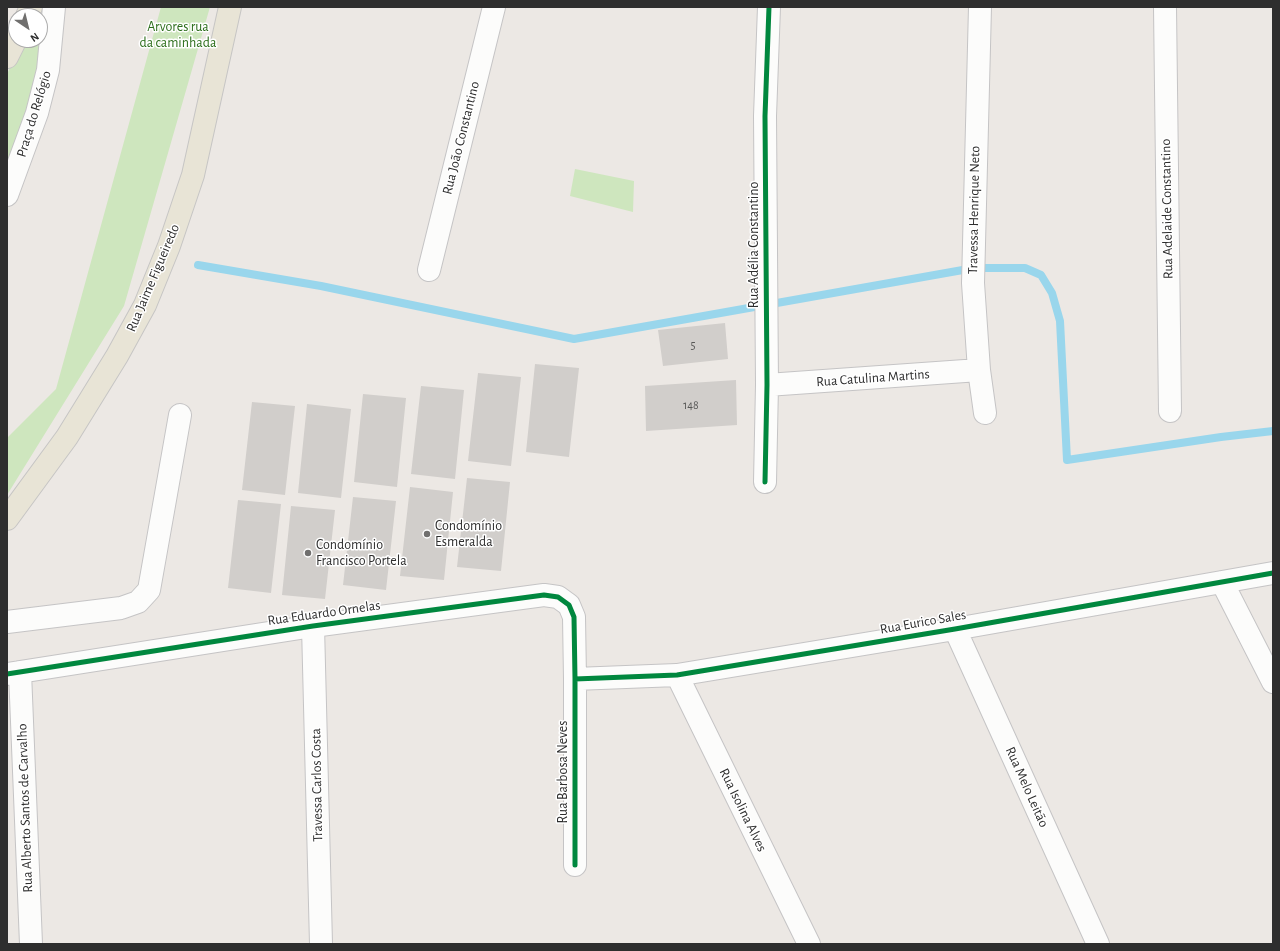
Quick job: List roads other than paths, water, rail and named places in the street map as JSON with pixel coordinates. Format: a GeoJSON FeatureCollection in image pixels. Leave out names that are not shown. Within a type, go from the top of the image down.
{"type":"FeatureCollection","features":[{"type":"Feature","properties":{"kind":"main road","name":"Rua Jaime Figueiredo"},"geometry":{"type":"LineString","coordinates":[[7,519],[67,437],[117,356],[145,304],[169,246],[193,175],[230,7]]}},
{"type":"Feature","properties":{"kind":"main road"},"geometry":{"type":"LineString","coordinates":[[7,58],[12,48]]}},
{"type":"Feature","properties":{"kind":"street","name":"Praça do Relógio"},"geometry":{"type":"LineString","coordinates":[[7,194],[37,113],[48,70],[54,7]]}},
{"type":"Feature","properties":{"kind":"street","name":"Rua João Constantino"},"geometry":{"type":"LineString","coordinates":[[429,270],[494,7]]}},
{"type":"Feature","properties":{"kind":"street","name":"Rua Adélia Constantino"},"geometry":{"type":"LineString","coordinates":[[765,482],[767,385],[765,292],[765,116],[769,7]]}},
{"type":"Feature","properties":{"kind":"street","name":"Travessa Henrique Neto"},"geometry":{"type":"LineString","coordinates":[[980,7],[972,283],[979,370],[985,413]]}},
{"type":"Feature","properties":{"kind":"street","name":"Rua Adelaide Constantino"},"geometry":{"type":"LineString","coordinates":[[1165,7],[1170,411]]}},
{"type":"Feature","properties":{"kind":"street","name":"Rua Catulina Martins"},"geometry":{"type":"LineString","coordinates":[[767,385],[979,370]]}},
{"type":"Feature","properties":{"kind":"street"},"geometry":{"type":"LineString","coordinates":[[7,622],[121,608],[138,602],[149,590],[180,415]]}},
{"type":"Feature","properties":{"kind":"street","name":"Rua Eurico Sales"},"geometry":{"type":"LineString","coordinates":[[575,679],[676,676],[1273,573]]}},
{"type":"Feature","properties":{"kind":"street"},"geometry":{"type":"LineString","coordinates":[[1222,582],[1273,682]]}},
{"type":"Feature","properties":{"kind":"street","name":"Rua Eduardo Ornelas"},"geometry":{"type":"LineString","coordinates":[[13,673],[313,626],[544,595],[558,598],[569,605],[574,617],[575,679]]}},
{"type":"Feature","properties":{"kind":"street","name":"Travessa Carlos Costa"},"geometry":{"type":"LineString","coordinates":[[313,626],[322,944]]}},
{"type":"Feature","properties":{"kind":"street","name":"Rua Melo Leitão"},"geometry":{"type":"LineString","coordinates":[[955,629],[1098,944]]}},
{"type":"Feature","properties":{"kind":"street","name":"Rua Alberto Santos de Carvalho"},"geometry":{"type":"LineString","coordinates":[[13,673],[31,944]]}},
{"type":"Feature","properties":{"kind":"street","name":"Rua Isolina Alves"},"geometry":{"type":"LineString","coordinates":[[676,676],[809,944]]}},
{"type":"Feature","properties":{"kind":"street","name":"Rua Barbosa Neves"},"geometry":{"type":"LineString","coordinates":[[575,679],[575,865]]}},
{"type":"Feature","properties":{"kind":"waterway"},"geometry":{"type":"LineString","coordinates":[[198,265],[321,286],[574,339],[974,268],[1025,268],[1041,275],[1052,293],[1060,321],[1067,460],[1221,437],[1273,431]]}},
{"type":"Feature","properties":{"kind":"place","name":"Condomínio Esmeralda"},"geometry":{"type":"Point","coordinates":[427,534]}},
{"type":"Feature","properties":{"kind":"place","name":"Condomínio Francisco Portela"},"geometry":{"type":"Point","coordinates":[308,553]}},
{"type":"Feature","properties":{"kind":"park label","name":"Arvores rua da caminhada"},"geometry":{"type":"Point","coordinates":[178,36]}}]}
